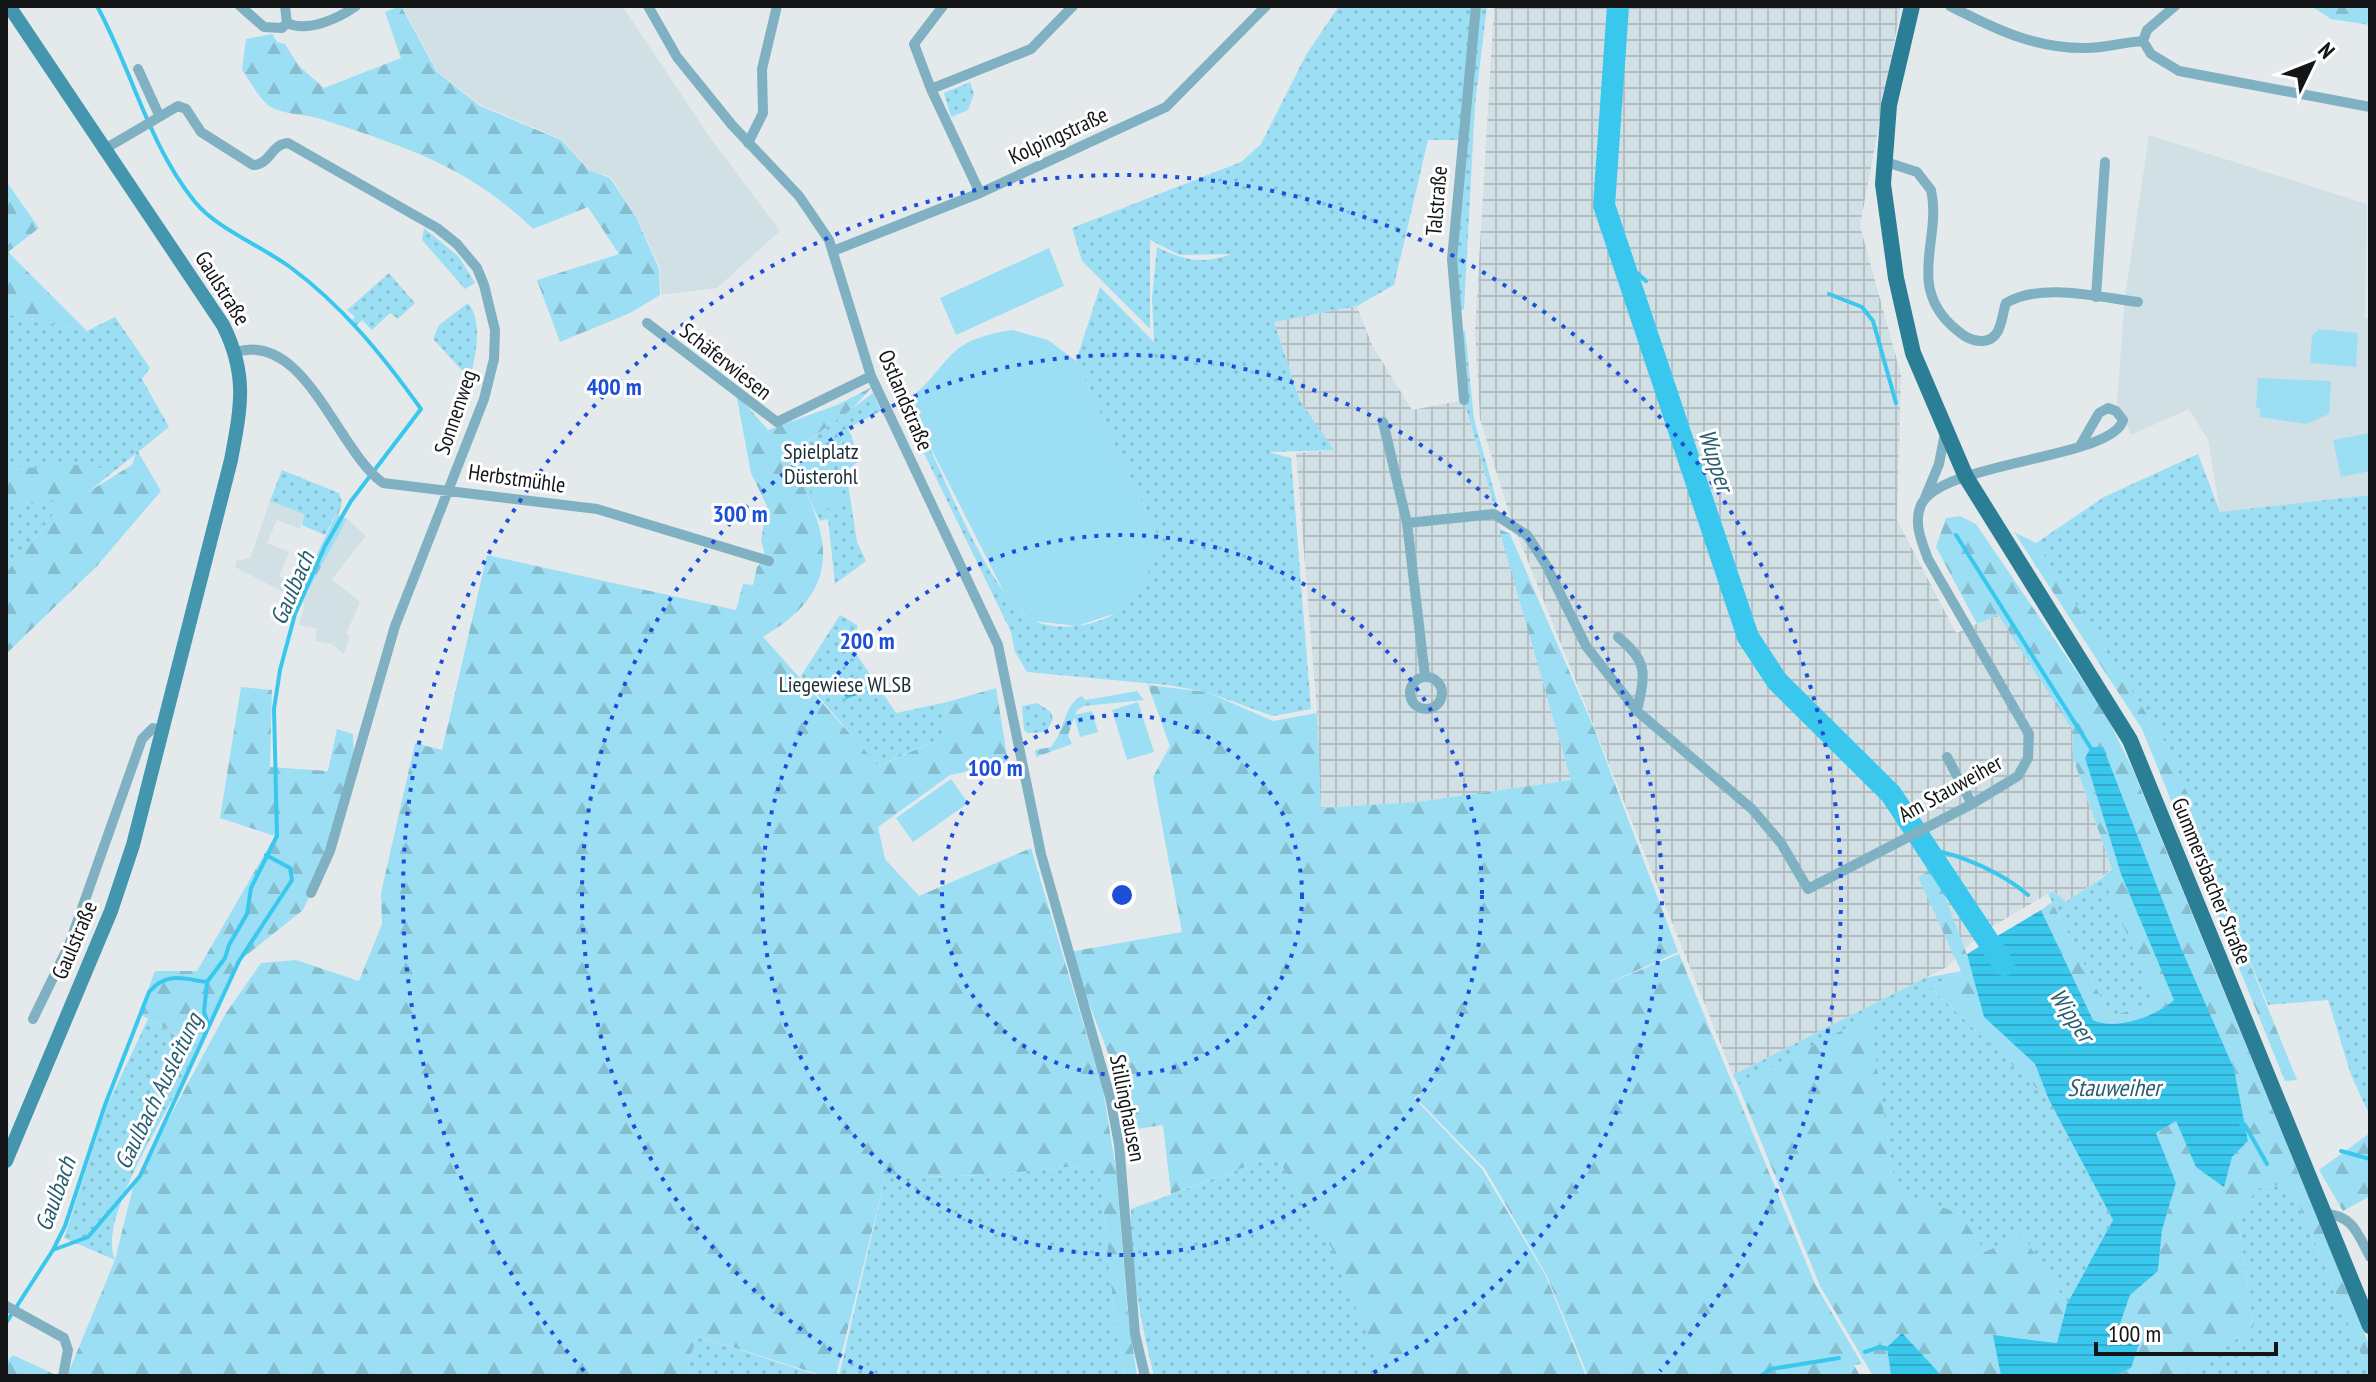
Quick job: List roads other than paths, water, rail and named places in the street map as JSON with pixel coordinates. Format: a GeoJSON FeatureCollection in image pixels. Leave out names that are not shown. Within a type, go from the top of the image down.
{"type":"FeatureCollection","features":[{"type":"Feature","properties":{"kind":"main road","name":"Gaulstraße"},"geometry":{"type":"LineString","coordinates":[[6,1161],[111,911],[144,810],[161,730],[233,448],[242,377],[236,352],[189,273],[103,150],[9,6]]}},
{"type":"Feature","properties":{"kind":"main road","name":"Gummersbacher Straße"},"geometry":{"type":"LineString","coordinates":[[1912,6],[1889,105],[1883,161],[1886,216],[1913,353],[1966,477],[2130,740],[2370,1326]]}},
{"type":"Feature","properties":{"kind":"street"},"geometry":{"type":"LineString","coordinates":[[240,6],[264,27],[282,28],[287,23]]}},
{"type":"Feature","properties":{"kind":"street"},"geometry":{"type":"LineString","coordinates":[[285,6],[287,23]]}},
{"type":"Feature","properties":{"kind":"street"},"geometry":{"type":"LineString","coordinates":[[287,23],[298,28],[341,17],[356,6]]}},
{"type":"Feature","properties":{"kind":"street","name":"Ostlandstraße"},"geometry":{"type":"LineString","coordinates":[[648,6],[677,57],[748,143],[799,196],[833,251],[871,376],[998,645],[1041,854]]}},
{"type":"Feature","properties":{"kind":"street"},"geometry":{"type":"LineString","coordinates":[[748,143],[763,113],[762,69],[777,6]]}},
{"type":"Feature","properties":{"kind":"street"},"geometry":{"type":"LineString","coordinates":[[943,6],[914,44],[931,89],[980,193]]}},
{"type":"Feature","properties":{"kind":"street"},"geometry":{"type":"LineString","coordinates":[[931,89],[1031,49],[1073,6]]}},
{"type":"Feature","properties":{"kind":"street","name":"Kolpingstraße"},"geometry":{"type":"LineString","coordinates":[[833,251],[980,193],[1176,101],[1266,6]]}},
{"type":"Feature","properties":{"kind":"street","name":"Talstraße"},"geometry":{"type":"LineString","coordinates":[[1464,400],[1452,259],[1476,6]]}},
{"type":"Feature","properties":{"kind":"street"},"geometry":{"type":"LineString","coordinates":[[1950,6],[1999,31],[2038,45],[2089,48],[2143,41]]}},
{"type":"Feature","properties":{"kind":"street"},"geometry":{"type":"LineString","coordinates":[[2143,41],[2147,30],[2175,6]]}},
{"type":"Feature","properties":{"kind":"street"},"geometry":{"type":"LineString","coordinates":[[2143,41],[2151,54],[2179,71],[2370,107]]}},
{"type":"Feature","properties":{"kind":"street"},"geometry":{"type":"LineString","coordinates":[[103,150],[157,117],[138,69]]}},
{"type":"Feature","properties":{"kind":"street","name":"Sonnenweg"},"geometry":{"type":"LineString","coordinates":[[157,117],[171,108],[186,109],[201,132],[253,165],[265,161],[276,147],[288,143],[437,228],[477,268],[492,310],[494,359],[484,399],[395,626],[330,851],[311,893]]}},
{"type":"Feature","properties":{"kind":"street"},"geometry":{"type":"LineString","coordinates":[[1883,161],[1917,172],[1931,190],[1926,280],[1940,314],[1965,338],[1984,342],[1994,337],[2000,329],[2006,303],[2020,295],[2096,297],[2138,302]]}},
{"type":"Feature","properties":{"kind":"street"},"geometry":{"type":"LineString","coordinates":[[2096,297],[2105,162]]}},
{"type":"Feature","properties":{"kind":"street","name":"Schäferwiesen"},"geometry":{"type":"LineString","coordinates":[[647,323],[777,422],[871,376]]}},
{"type":"Feature","properties":{"kind":"street","name":"Herbstmühle"},"geometry":{"type":"LineString","coordinates":[[236,352],[255,347],[277,352],[296,371],[366,467],[383,483],[597,509],[769,561]]}},
{"type":"Feature","properties":{"kind":"street"},"geometry":{"type":"LineString","coordinates":[[1383,422],[1407,523],[1425,676]]}},
{"type":"Feature","properties":{"kind":"street"},"geometry":{"type":"LineString","coordinates":[[1923,501],[1939,464],[1945,431]]}},
{"type":"Feature","properties":{"kind":"street"},"geometry":{"type":"LineString","coordinates":[[1923,501],[1966,477],[2080,446]]}},
{"type":"Feature","properties":{"kind":"street","name":"Am Stauweiher"},"geometry":{"type":"LineString","coordinates":[[1407,523],[1494,514],[1527,535],[1545,563],[1586,646],[1637,711],[1752,809],[1781,843],[1808,889],[1972,804],[2018,776],[2028,758],[2029,734],[1928,559],[1918,520],[1923,501]]}},
{"type":"Feature","properties":{"kind":"street"},"geometry":{"type":"LineString","coordinates":[[751,569],[754,556]]}},
{"type":"Feature","properties":{"kind":"street"},"geometry":{"type":"LineString","coordinates":[[1618,637],[1638,653],[1643,667],[1637,711]]}},
{"type":"Feature","properties":{"kind":"street","name":"Gaulstraße"},"geometry":{"type":"LineString","coordinates":[[33,1019],[69,945],[142,739],[153,728],[161,730]]}},
{"type":"Feature","properties":{"kind":"street"},"geometry":{"type":"LineString","coordinates":[[1947,757],[1972,804]]}},
{"type":"Feature","properties":{"kind":"street","name":"Stillinghausen"},"geometry":{"type":"LineString","coordinates":[[1041,854],[1110,1097],[1119,1144],[1135,1334],[1145,1376]]}},
{"type":"Feature","properties":{"kind":"street"},"geometry":{"type":"LineString","coordinates":[[2324,1214],[2338,1214],[2350,1222],[2370,1257]]}},
{"type":"Feature","properties":{"kind":"street"},"geometry":{"type":"LineString","coordinates":[[7,1306],[64,1338],[68,1350],[63,1376]]}},
{"type":"Feature","properties":{"kind":"water"},"geometry":{"type":"Polygon","coordinates":[[[858,677],[866,687],[862,693],[846,699],[842,689],[858,677]]]}},
{"type":"Feature","properties":{"kind":"water","name":"Stauweiher"},"geometry":{"type":"Polygon","coordinates":[[[2091,747],[2103,747],[2181,948],[2234,1069],[2248,1141],[2232,1157],[2224,1187],[2196,1167],[2176,1121],[2156,1133],[2176,1183],[2162,1230],[2158,1271],[2130,1295],[2118,1330],[2139,1345],[2131,1368],[2114,1376],[2001,1376],[1993,1335],[2057,1343],[2067,1304],[2113,1220],[2049,1100],[2035,1064],[1984,1017],[1967,954],[2041,910],[2093,1020],[2124,1023],[2157,1011],[2174,1000],[2121,874],[2085,758],[2091,747]]]}},
{"type":"Feature","properties":{"kind":"water"},"geometry":{"type":"Polygon","coordinates":[[[1902,1333],[1942,1376],[1891,1376],[1887,1347],[1902,1333]]]}},
{"type":"Feature","properties":{"kind":"waterway","name":"Gaulbach"},"geometry":{"type":"LineString","coordinates":[[53,1250],[65,1226],[105,1105],[149,992],[169,979],[207,982],[225,958],[247,914],[251,888],[277,836],[274,709],[280,670],[295,614],[325,546],[351,501],[421,409],[377,351],[327,298],[290,267],[227,228],[195,202],[165,156],[97,6]]}},
{"type":"Feature","properties":{"kind":"waterway","name":"Wupper"},"geometry":{"type":"LineString","coordinates":[[1618,6],[1604,205],[1748,637],[1777,681],[1891,794],[2004,965]]}},
{"type":"Feature","properties":{"kind":"waterway"},"geometry":{"type":"LineString","coordinates":[[1622,260],[1646,281]]}},
{"type":"Feature","properties":{"kind":"waterway"},"geometry":{"type":"LineString","coordinates":[[1829,294],[1862,307],[1873,321],[1896,403]]}},
{"type":"Feature","properties":{"kind":"waterway"},"geometry":{"type":"LineString","coordinates":[[1956,535],[2092,750]]}},
{"type":"Feature","properties":{"kind":"waterway"},"geometry":{"type":"LineString","coordinates":[[1930,850],[1982,866],[2028,895]]}},
{"type":"Feature","properties":{"kind":"waterway","name":"Gaulbach Ausleitung"},"geometry":{"type":"LineString","coordinates":[[6,1323],[53,1250],[88,1237],[140,1176],[239,961],[292,880],[290,868],[266,855]]}},
{"type":"Feature","properties":{"kind":"waterway"},"geometry":{"type":"LineString","coordinates":[[207,982],[204,1012],[209,1026]]}},
{"type":"Feature","properties":{"kind":"waterway"},"geometry":{"type":"LineString","coordinates":[[2241,1124],[2245,1125],[2267,1164]]}},
{"type":"Feature","properties":{"kind":"waterway"},"geometry":{"type":"LineString","coordinates":[[2341,1151],[2370,1159]]}},
{"type":"Feature","properties":{"kind":"waterway"},"geometry":{"type":"LineString","coordinates":[[1865,1352],[1880,1347],[1889,1349]]}},
{"type":"Feature","properties":{"kind":"waterway"},"geometry":{"type":"LineString","coordinates":[[1761,1376],[1771,1369],[1839,1358]]}},
{"type":"Feature","properties":{"kind":"park label","name":"Spielplatz Düsterohl"},"geometry":{"type":"Point","coordinates":[821,464]}},
{"type":"Feature","properties":{"kind":"park label","name":"Liegewiese WLSB"},"geometry":{"type":"Point","coordinates":[845,684]}},
{"type":"Feature","properties":{"kind":"water label","name":"Wipper"},"geometry":{"type":"Point","coordinates":[2072,1015]}}]}
